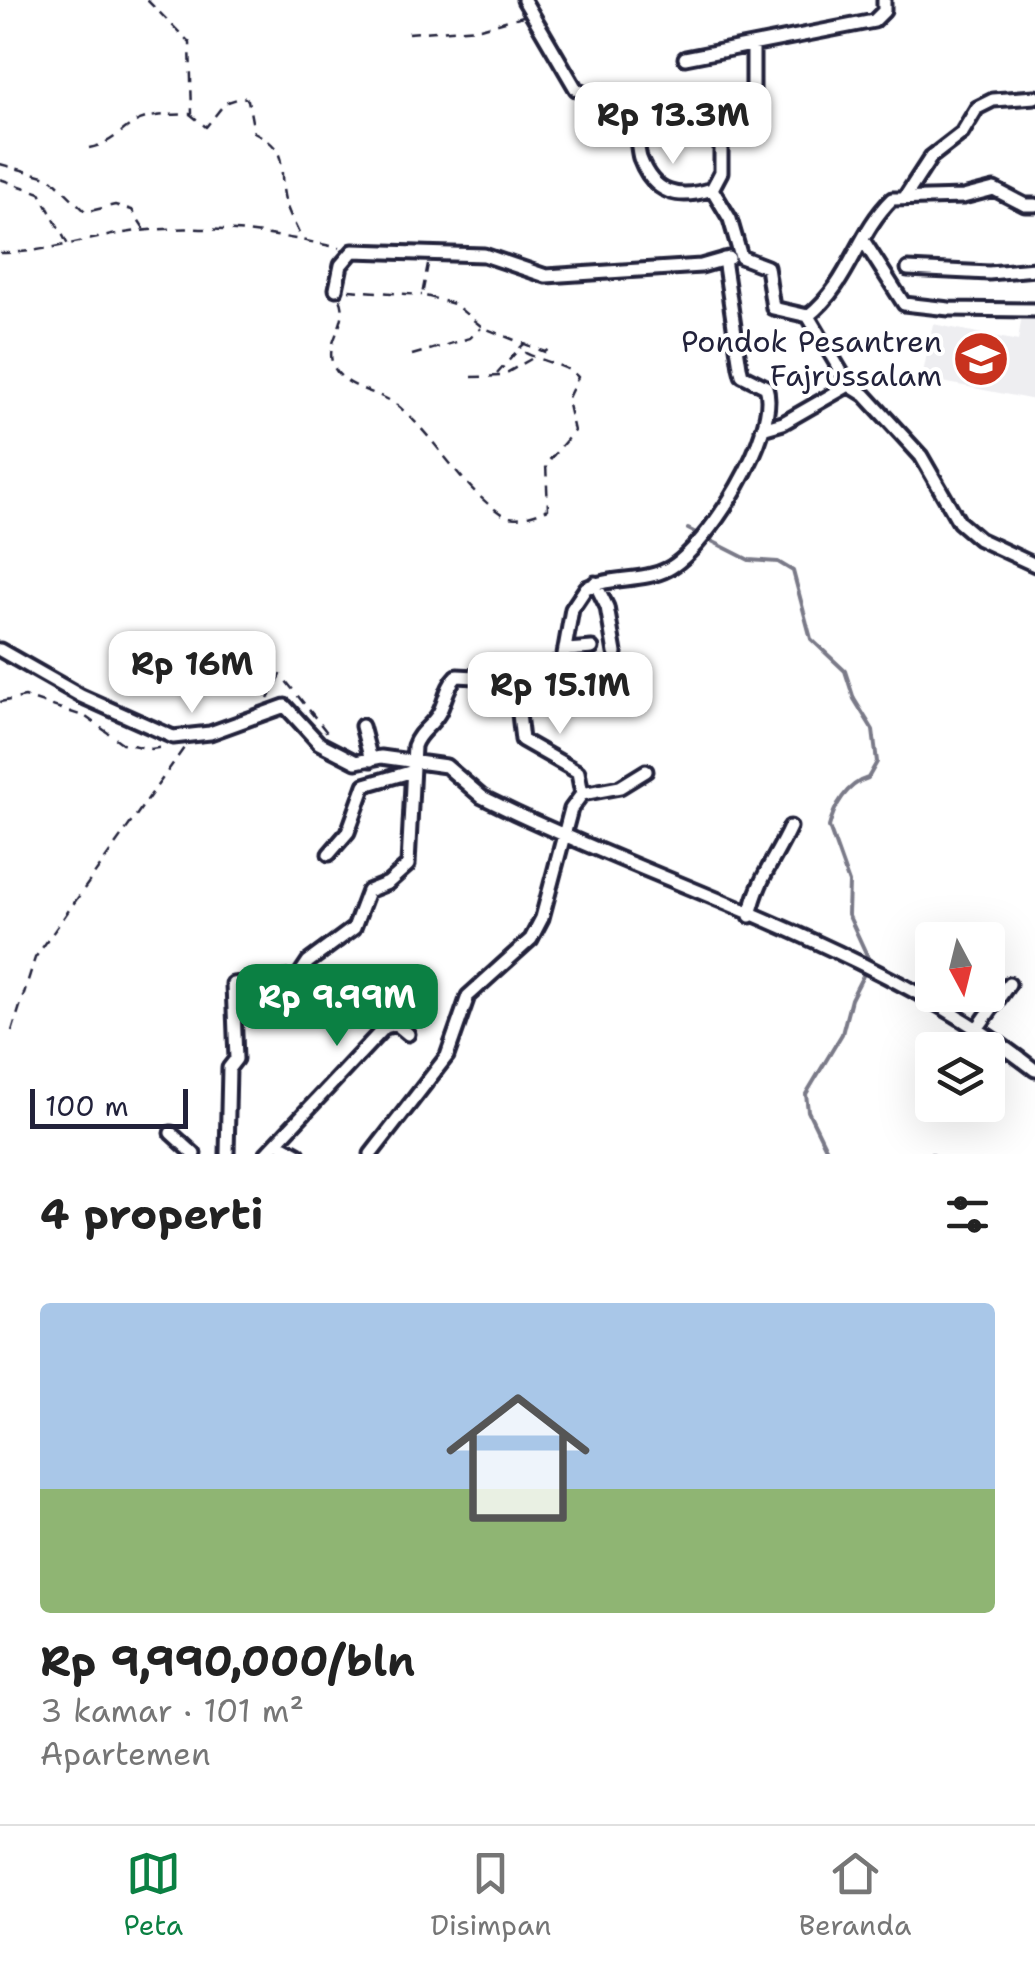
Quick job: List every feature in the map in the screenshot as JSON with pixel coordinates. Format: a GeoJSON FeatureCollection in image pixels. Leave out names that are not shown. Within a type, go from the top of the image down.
{"type":"FeatureCollection","features":[{"type":"Feature","properties":{"kind":"street"},"geometry":{"type":"LineString","coordinates":[[524,0],[576,89],[634,126],[642,162],[666,190],[687,197],[712,188],[721,172],[721,135]]}},
{"type":"Feature","properties":{"kind":"street"},"geometry":{"type":"LineString","coordinates":[[685,58],[874,21],[884,10],[884,0]]}},
{"type":"Feature","properties":{"kind":"street"},"geometry":{"type":"LineString","coordinates":[[753,46],[753,106]]}},
{"type":"Feature","properties":{"kind":"street"},"geometry":{"type":"LineString","coordinates":[[905,196],[931,156],[962,133],[977,108],[994,100],[1035,96]]}},
{"type":"Feature","properties":{"kind":"street"},"geometry":{"type":"LineString","coordinates":[[712,188],[730,220],[740,256]]}},
{"type":"Feature","properties":{"kind":"street"},"geometry":{"type":"LineString","coordinates":[[808,316],[831,298],[882,210],[892,200],[905,196],[962,197],[994,189],[1035,205]]}},
{"type":"Feature","properties":{"kind":"street"},"geometry":{"type":"LineString","coordinates":[[864,243],[904,304],[948,310],[1035,310]]}},
{"type":"Feature","properties":{"kind":"street"},"geometry":{"type":"LineString","coordinates":[[336,289],[340,265],[353,251],[484,255],[546,276],[700,266],[740,256],[764,264],[773,308],[808,316],[849,385],[914,447],[965,528],[1002,552],[1035,565]]}},
{"type":"Feature","properties":{"kind":"street"},"geometry":{"type":"LineString","coordinates":[[227,1154],[230,1068],[236,1058],[233,984],[298,977],[308,962],[354,928],[368,892],[404,870],[408,864],[411,766],[418,735],[436,718],[457,676],[515,680],[563,660],[578,596],[595,583],[663,572],[706,536],[762,428],[769,396],[766,387],[742,375],[724,259]]}},
{"type":"Feature","properties":{"kind":"street"},"geometry":{"type":"LineString","coordinates":[[908,269],[989,273],[1035,269]]}},
{"type":"Feature","properties":{"kind":"street"},"geometry":{"type":"LineString","coordinates":[[762,428],[783,423],[849,385]]}},
{"type":"Feature","properties":{"kind":"street"},"geometry":{"type":"LineString","coordinates":[[595,583],[607,607],[615,653]]}},
{"type":"Feature","properties":{"kind":"street"},"geometry":{"type":"LineString","coordinates":[[568,650],[592,648]]}},
{"type":"Feature","properties":{"kind":"street"},"geometry":{"type":"LineString","coordinates":[[0,650],[81,696],[173,737],[210,733],[285,706],[320,744],[356,762],[446,766],[482,797],[891,980],[977,1029],[1035,1070]]}},
{"type":"Feature","properties":{"kind":"street"},"geometry":{"type":"LineString","coordinates":[[515,680],[522,740],[578,772],[582,794]]}},
{"type":"Feature","properties":{"kind":"street"},"geometry":{"type":"LineString","coordinates":[[362,726],[371,760]]}},
{"type":"Feature","properties":{"kind":"street"},"geometry":{"type":"LineString","coordinates":[[329,854],[348,832],[365,785],[411,766]]}},
{"type":"Feature","properties":{"kind":"street"},"geometry":{"type":"LineString","coordinates":[[370,1154],[447,1056],[468,996],[531,939],[542,918],[571,809],[582,794],[620,787],[646,771]]}},
{"type":"Feature","properties":{"kind":"street"},"geometry":{"type":"LineString","coordinates":[[750,916],[758,879],[773,864],[790,827]]}},
{"type":"Feature","properties":{"kind":"street"},"geometry":{"type":"LineString","coordinates":[[977,1029],[1008,984]]}},
{"type":"Feature","properties":{"kind":"street"},"geometry":{"type":"LineString","coordinates":[[266,1154],[385,1027],[396,1024],[408,1034]]}},
{"type":"Feature","properties":{"kind":"street"},"geometry":{"type":"LineString","coordinates":[[171,1133],[194,1154]]}},
{"type":"Feature","properties":{"kind":"street"},"geometry":{"type":"LineString","coordinates":[[278,1142],[298,1154]]}},
{"type":"Feature","properties":{"kind":"path"},"geometry":{"type":"LineString","coordinates":[[147,0],[190,43],[192,115]]}},
{"type":"Feature","properties":{"kind":"path"},"geometry":{"type":"LineString","coordinates":[[408,33],[502,25],[529,13]]}},
{"type":"Feature","properties":{"kind":"path"},"geometry":{"type":"LineString","coordinates":[[89,148],[116,140],[130,125],[148,118],[192,115],[206,127],[225,102],[235,97],[248,100],[254,132],[275,144],[282,160],[285,201],[302,239]]}},
{"type":"Feature","properties":{"kind":"path"},"geometry":{"type":"LineString","coordinates":[[0,164],[50,178],[86,212],[114,205],[132,210],[146,231]]}},
{"type":"Feature","properties":{"kind":"path"},"geometry":{"type":"LineString","coordinates":[[0,180],[40,193],[69,246]]}},
{"type":"Feature","properties":{"kind":"path"},"geometry":{"type":"LineString","coordinates":[[0,253],[69,246],[146,231],[196,229],[302,239],[353,251]]}},
{"type":"Feature","properties":{"kind":"path"},"geometry":{"type":"LineString","coordinates":[[422,295],[430,253]]}},
{"type":"Feature","properties":{"kind":"path"},"geometry":{"type":"LineString","coordinates":[[519,349],[532,358],[577,374],[566,400],[574,432],[546,464],[548,509],[510,518],[464,480],[401,408],[338,372],[332,356],[345,312],[336,289],[422,295],[454,304],[482,327],[545,352],[552,346]]}},
{"type":"Feature","properties":{"kind":"path"},"geometry":{"type":"LineString","coordinates":[[412,354],[470,338],[482,327]]}},
{"type":"Feature","properties":{"kind":"path"},"geometry":{"type":"LineString","coordinates":[[496,375],[525,343]]}},
{"type":"Feature","properties":{"kind":"path"},"geometry":{"type":"LineString","coordinates":[[472,377],[509,373],[532,358]]}},
{"type":"Feature","properties":{"kind":"path"},"geometry":{"type":"LineString","coordinates":[[0,702],[25,697],[73,712],[122,743],[151,749],[188,744],[35,958],[19,998],[12,1032]]}},
{"type":"Feature","properties":{"kind":"shaded area","name":"Pondok Pesantren Fajrussalam"},"geometry":{"type":"Polygon","coordinates":[[[1024,301],[1035,303],[1035,400],[922,378],[933,324],[1018,341],[1024,301]]]}},
{"type":"Feature","properties":{"kind":"waterway"},"geometry":{"type":"LineString","coordinates":[[688,529],[749,560],[778,562],[793,571],[811,639],[845,671],[854,699],[873,730],[877,762],[868,778],[842,797],[829,827],[849,883],[848,914],[870,962],[851,999],[842,1034],[806,1094],[808,1111],[829,1154]]}},
{"type":"Feature","properties":{"kind":"waterway"},"geometry":{"type":"LineString","coordinates":[[904,1154],[933,1154]]}},
{"type":"Feature","properties":{"kind":"place","name":"Pondok Pesantren Fajrussalam"},"geometry":{"type":"Point","coordinates":[981,359]}}]}
